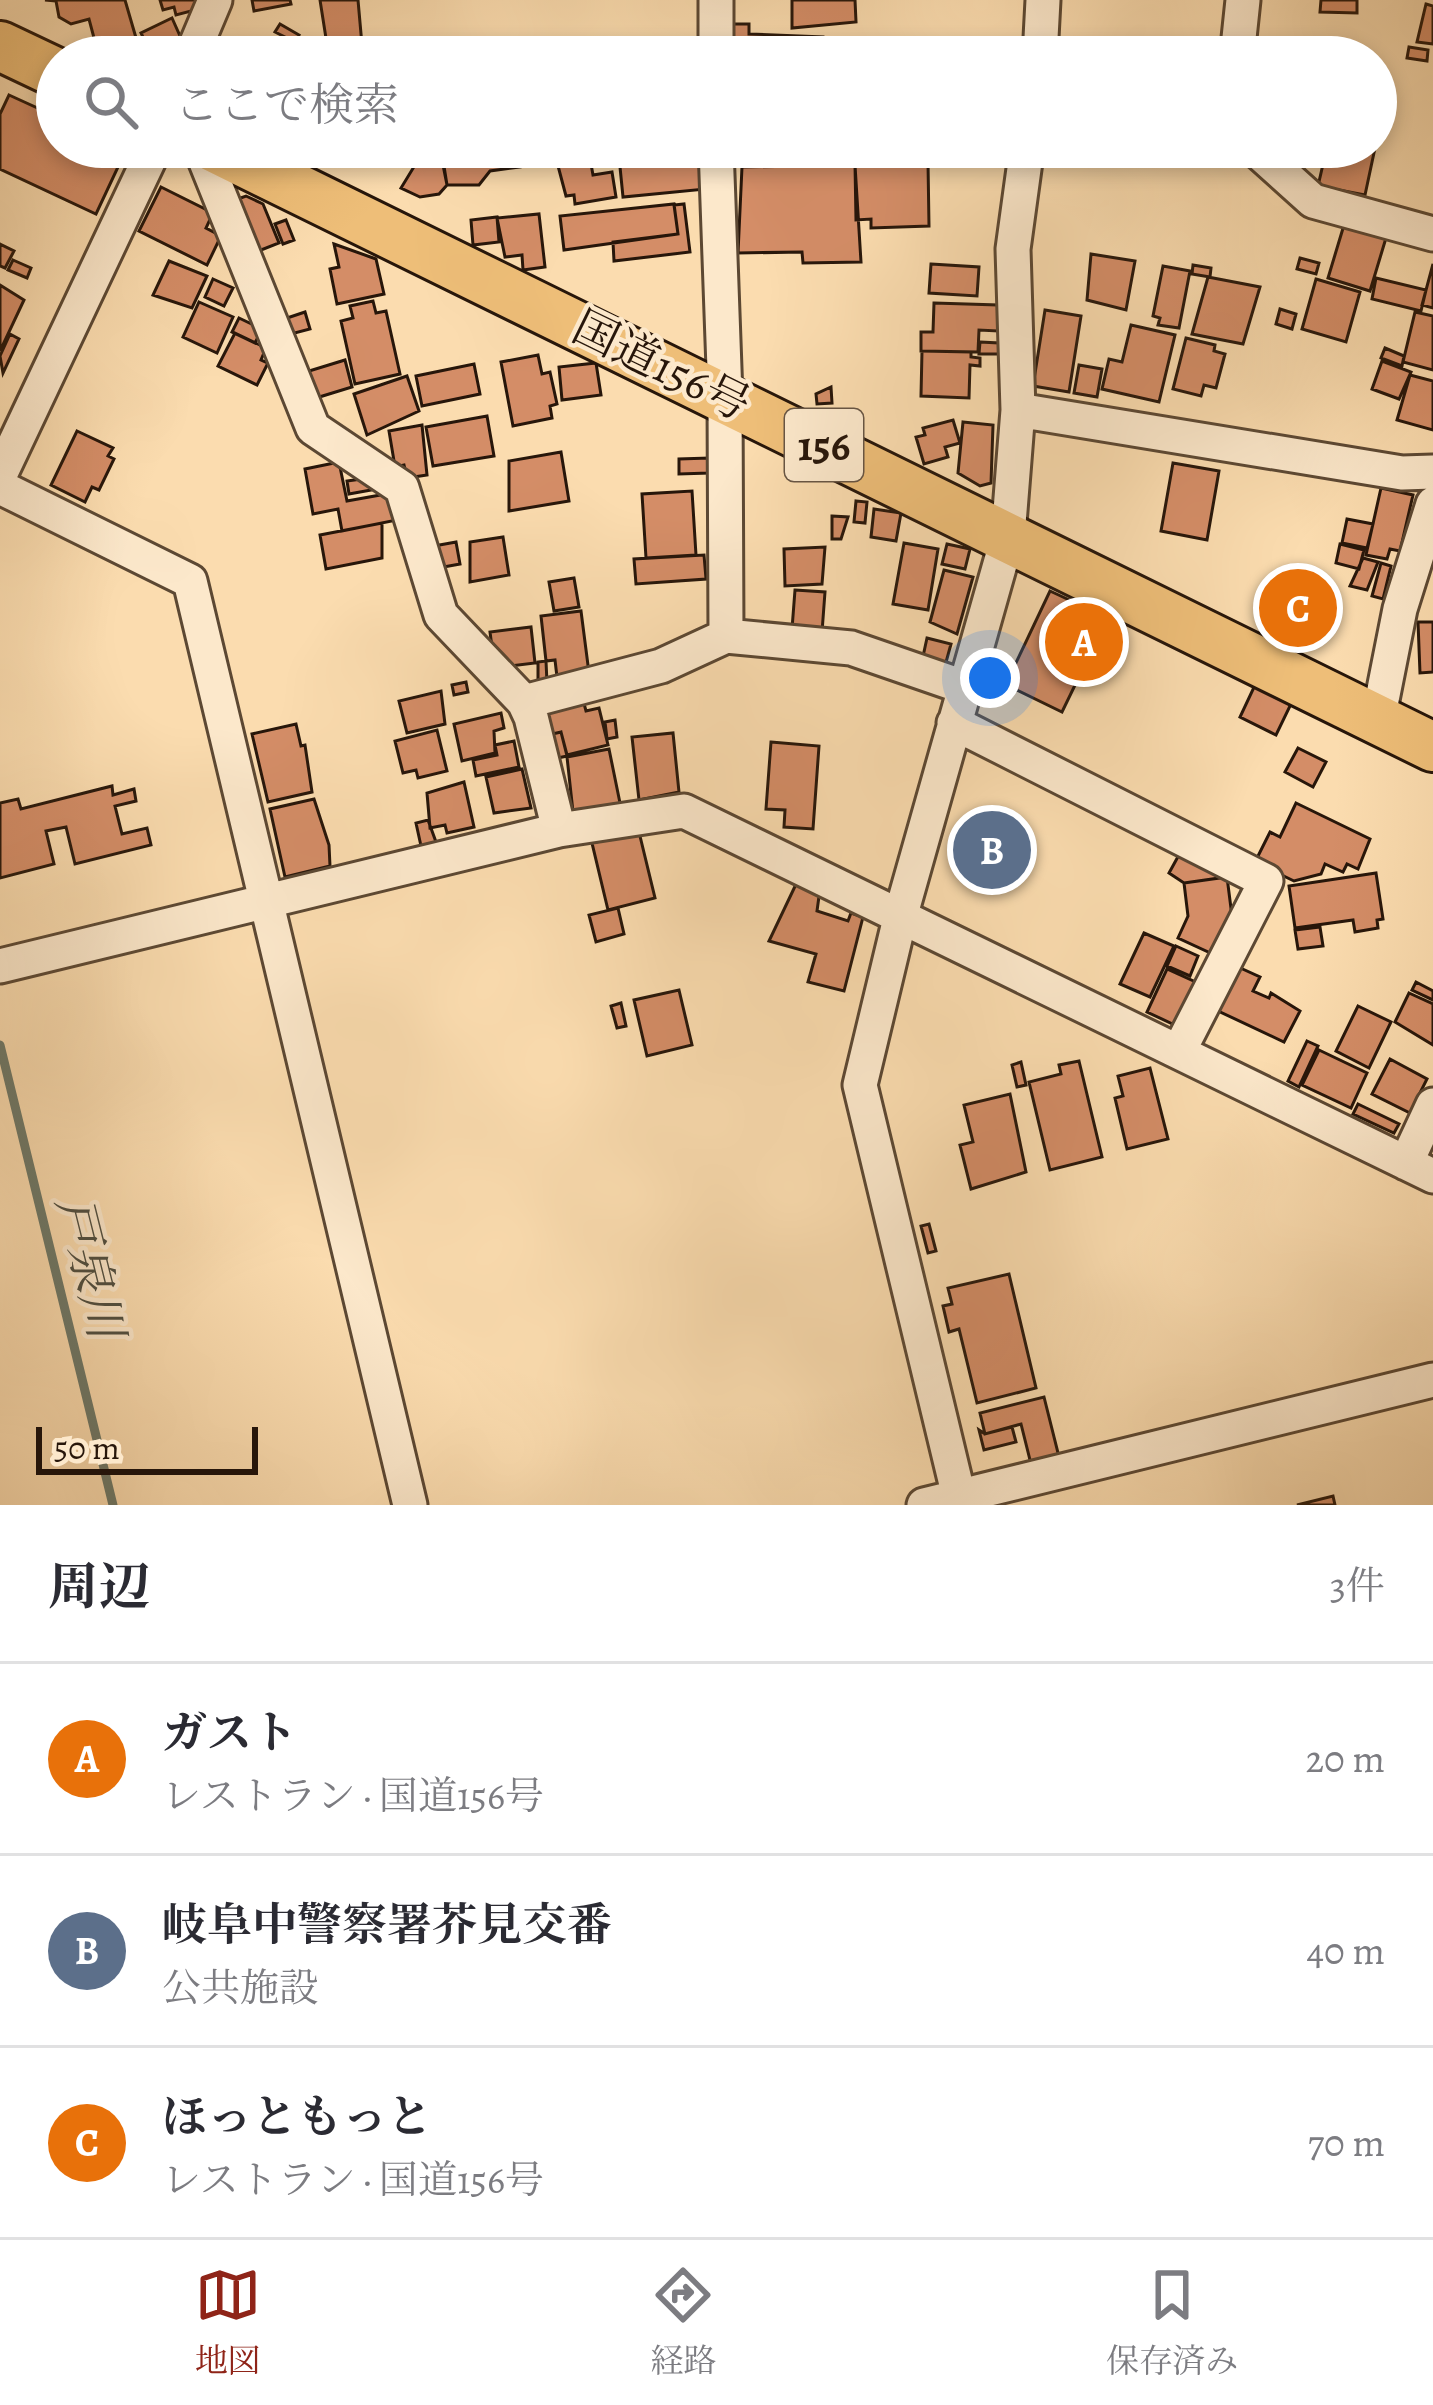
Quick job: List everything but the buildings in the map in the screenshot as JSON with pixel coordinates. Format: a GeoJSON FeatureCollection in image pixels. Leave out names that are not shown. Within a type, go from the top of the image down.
{"type":"FeatureCollection","features":[{"type":"Feature","properties":{"kind":"highway"},"geometry":{"type":"LineString","coordinates":[[0,46],[36,63]]}},
{"type":"Feature","properties":{"kind":"highway","name":"国道156号"},"geometry":{"type":"LineString","coordinates":[[256,168],[1433,747]]}},
{"type":"Feature","properties":{"kind":"street"},"geometry":{"type":"LineString","coordinates":[[200,36],[215,0]]}},
{"type":"Feature","properties":{"kind":"street"},"geometry":{"type":"LineString","coordinates":[[716,0],[716,36]]}},
{"type":"Feature","properties":{"kind":"street"},"geometry":{"type":"LineString","coordinates":[[1041,36],[1043,0]]}},
{"type":"Feature","properties":{"kind":"street"},"geometry":{"type":"LineString","coordinates":[[1239,36],[1243,0]]}},
{"type":"Feature","properties":{"kind":"street"},"geometry":{"type":"LineString","coordinates":[[0,475],[144,168]]}},
{"type":"Feature","properties":{"kind":"street"},"geometry":{"type":"LineString","coordinates":[[208,168],[313,428],[402,488],[440,615],[524,702],[559,830]]}},
{"type":"Feature","properties":{"kind":"street"},"geometry":{"type":"LineString","coordinates":[[717,168],[725,396],[726,637]]}},
{"type":"Feature","properties":{"kind":"street"},"geometry":{"type":"LineString","coordinates":[[960,1501],[860,1084],[901,914],[1008,536],[1018,410],[1013,249],[1024,168]]}},
{"type":"Feature","properties":{"kind":"street"},"geometry":{"type":"LineString","coordinates":[[1276,168],[1313,201],[1433,234]]}},
{"type":"Feature","properties":{"kind":"street"},"geometry":{"type":"LineString","coordinates":[[1018,410],[1402,473],[1433,472]]}},
{"type":"Feature","properties":{"kind":"street"},"geometry":{"type":"LineString","coordinates":[[0,487],[190,581],[410,1505]]}},
{"type":"Feature","properties":{"kind":"street"},"geometry":{"type":"LineString","coordinates":[[1378,720],[1400,609],[1433,504]]}},
{"type":"Feature","properties":{"kind":"street"},"geometry":{"type":"LineString","coordinates":[[524,702],[662,666],[726,637],[851,648],[964,687]]}},
{"type":"Feature","properties":{"kind":"street"},"geometry":{"type":"LineString","coordinates":[[954,723],[1266,880],[1180,1049]]}},
{"type":"Feature","properties":{"kind":"street"},"geometry":{"type":"LineString","coordinates":[[0,966],[559,830],[684,811],[1420,1170],[1433,1105]]}},
{"type":"Feature","properties":{"kind":"street"},"geometry":{"type":"LineString","coordinates":[[924,1505],[960,1501],[1433,1380]]}},
{"type":"Feature","properties":{"kind":"waterway","name":"戸泉川"},"geometry":{"type":"LineString","coordinates":[[0,1045],[113,1505]]}},
{"type":"Feature","properties":{"kind":"place","name":"ほっともっと"},"geometry":{"type":"Point","coordinates":[1298,608]}},
{"type":"Feature","properties":{"kind":"place","name":"ガスト"},"geometry":{"type":"Point","coordinates":[1084,642]}},
{"type":"Feature","properties":{"kind":"place","name":"岐阜中警察署芥見交番"},"geometry":{"type":"Point","coordinates":[992,850]}}]}
